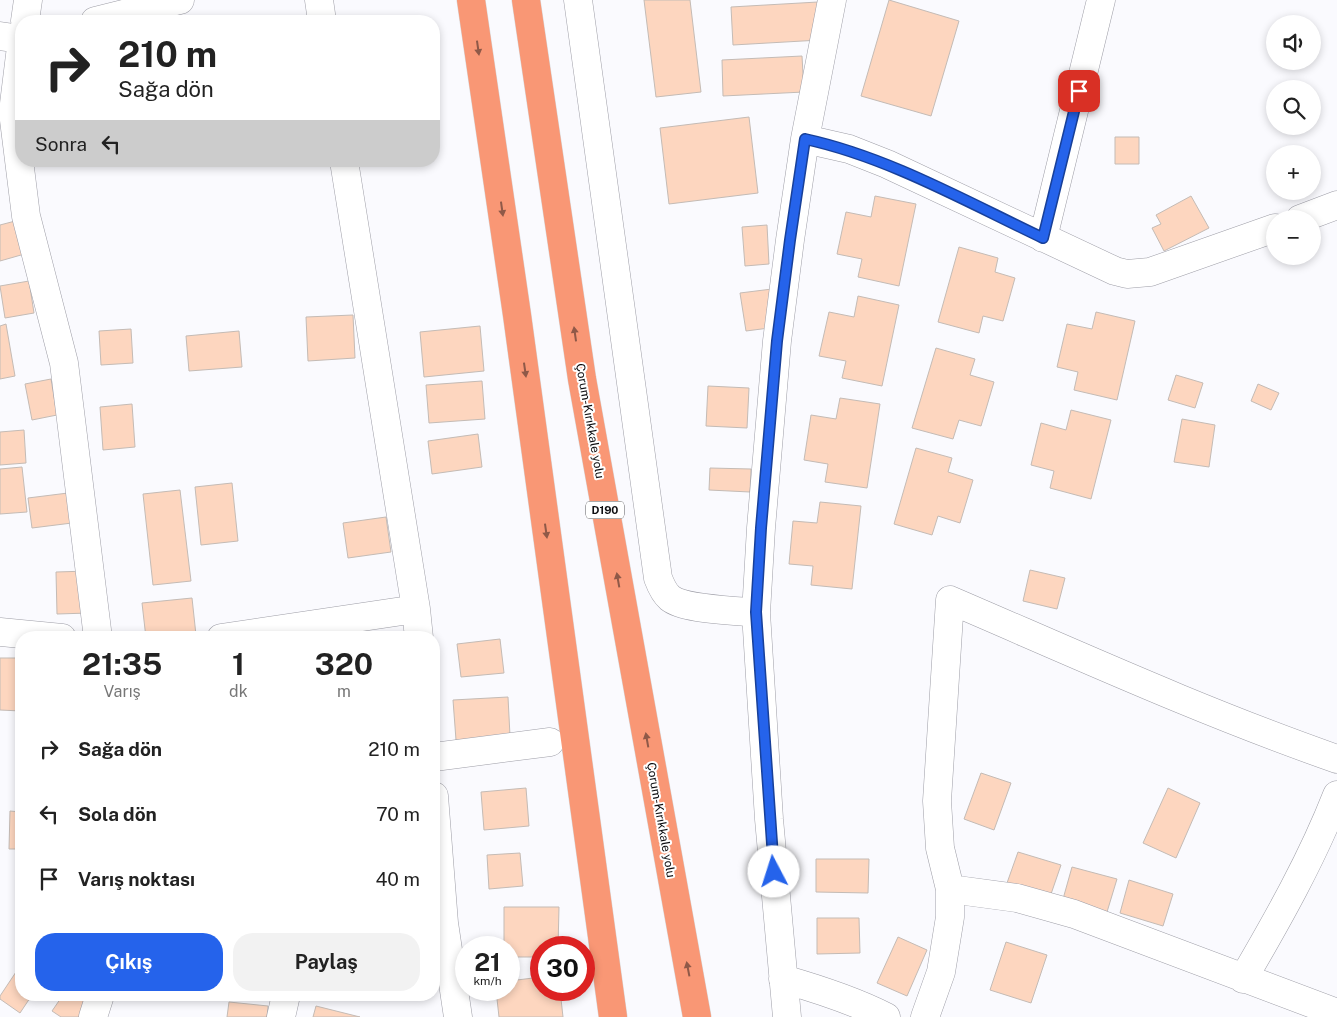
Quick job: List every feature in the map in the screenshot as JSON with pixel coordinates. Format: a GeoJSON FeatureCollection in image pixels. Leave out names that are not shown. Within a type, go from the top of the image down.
{"type":"FeatureCollection","features":[{"type":"Feature","properties":{"kind":"highway"},"geometry":{"type":"LineString","coordinates":[[471,0],[517,315],[613,1017]]}},
{"type":"Feature","properties":{"kind":"highway","name":"Çorum-Kırıkkale yolu"},"geometry":{"type":"LineString","coordinates":[[526,0],[582,380],[697,1017]]}},
{"type":"Feature","properties":{"kind":"street"},"geometry":{"type":"LineString","coordinates":[[26,15],[28,0]]}},
{"type":"Feature","properties":{"kind":"street"},"geometry":{"type":"LineString","coordinates":[[119,15],[180,0]]}},
{"type":"Feature","properties":{"kind":"street"},"geometry":{"type":"LineString","coordinates":[[319,0],[321,15]]}},
{"type":"Feature","properties":{"kind":"street"},"geometry":{"type":"LineString","coordinates":[[578,0],[658,578],[666,595],[678,603],[756,612]]}},
{"type":"Feature","properties":{"kind":"street"},"geometry":{"type":"LineString","coordinates":[[787,1017],[769,818],[756,612],[777,341],[805,139],[832,0]]}},
{"type":"Feature","properties":{"kind":"street"},"geometry":{"type":"LineString","coordinates":[[1043,238],[1101,0]]}},
{"type":"Feature","properties":{"kind":"street"},"geometry":{"type":"LineString","coordinates":[[0,36],[15,38]]}},
{"type":"Feature","properties":{"kind":"street"},"geometry":{"type":"LineString","coordinates":[[15,96],[13,112],[15,128]]}},
{"type":"Feature","properties":{"kind":"street"},"geometry":{"type":"LineString","coordinates":[[805,139],[849,150],[874,159],[1115,271],[1139,274],[1162,269],[1266,231]]}},
{"type":"Feature","properties":{"kind":"street"},"geometry":{"type":"LineString","coordinates":[[20,167],[25,207],[64,363],[97,631]]}},
{"type":"Feature","properties":{"kind":"street"},"geometry":{"type":"LineString","coordinates":[[345,167],[418,631]]}},
{"type":"Feature","properties":{"kind":"street"},"geometry":{"type":"LineString","coordinates":[[1321,212],[1337,206]]}},
{"type":"Feature","properties":{"kind":"street"},"geometry":{"type":"LineString","coordinates":[[925,1017],[941,972],[946,945],[950,889],[940,848],[937,801],[950,600],[1194,706],[1337,759]]}},
{"type":"Feature","properties":{"kind":"street"},"geometry":{"type":"LineString","coordinates":[[268,631],[416,609]]}},
{"type":"Feature","properties":{"kind":"street"},"geometry":{"type":"LineString","coordinates":[[0,632],[15,633]]}},
{"type":"Feature","properties":{"kind":"street"},"geometry":{"type":"LineString","coordinates":[[440,756],[550,742]]}},
{"type":"Feature","properties":{"kind":"street"},"geometry":{"type":"LineString","coordinates":[[1243,979],[1294,890],[1337,795]]}},
{"type":"Feature","properties":{"kind":"street"},"geometry":{"type":"LineString","coordinates":[[440,872],[444,923],[458,1017]]}},
{"type":"Feature","properties":{"kind":"street"},"geometry":{"type":"LineString","coordinates":[[950,889],[1017,898],[1074,914],[1337,1013]]}},
{"type":"Feature","properties":{"kind":"street"},"geometry":{"type":"LineString","coordinates":[[783,979],[816,988],[886,1017]]}},
{"type":"Feature","properties":{"kind":"street"},"geometry":{"type":"LineString","coordinates":[[93,1017],[98,1001]]}},
{"type":"Feature","properties":{"kind":"street"},"geometry":{"type":"LineString","coordinates":[[281,1017],[285,1001]]}},
{"type":"Feature","properties":{"kind":"building"},"geometry":{"type":"Polygon","coordinates":[[[644,0],[690,0],[701,92],[656,97],[644,0]]]}},
{"type":"Feature","properties":{"kind":"building"},"geometry":{"type":"Polygon","coordinates":[[[889,0],[959,21],[931,116],[861,96],[889,0]]]}},
{"type":"Feature","properties":{"kind":"building"},"geometry":{"type":"Polygon","coordinates":[[[818,2],[820,40],[733,45],[731,7],[818,2]]]}},
{"type":"Feature","properties":{"kind":"building"},"geometry":{"type":"Polygon","coordinates":[[[802,56],[804,92],[723,96],[722,60],[802,56]]]}},
{"type":"Feature","properties":{"kind":"building"},"geometry":{"type":"Polygon","coordinates":[[[749,117],[758,193],[669,204],[660,128],[749,117]]]}},
{"type":"Feature","properties":{"kind":"building"},"geometry":{"type":"Polygon","coordinates":[[[1115,137],[1139,137],[1139,164],[1115,164],[1115,137]]]}},
{"type":"Feature","properties":{"kind":"building"},"geometry":{"type":"Polygon","coordinates":[[[875,196],[916,204],[899,286],[858,277],[862,259],[837,254],[846,212],[871,217],[875,196]]]}},
{"type":"Feature","properties":{"kind":"building"},"geometry":{"type":"Polygon","coordinates":[[[1191,196],[1209,228],[1164,251],[1152,228],[1161,224],[1156,215],[1191,196]]]}},
{"type":"Feature","properties":{"kind":"building"},"geometry":{"type":"Polygon","coordinates":[[[19,220],[28,253],[0,261],[0,225],[19,220]]]}},
{"type":"Feature","properties":{"kind":"building"},"geometry":{"type":"Polygon","coordinates":[[[767,225],[769,264],[745,266],[742,227],[767,225]]]}},
{"type":"Feature","properties":{"kind":"building"},"geometry":{"type":"Polygon","coordinates":[[[959,247],[998,258],[995,272],[1015,278],[1003,321],[983,316],[979,333],[938,322],[959,247]]]}},
{"type":"Feature","properties":{"kind":"building"},"geometry":{"type":"Polygon","coordinates":[[[29,281],[34,313],[5,318],[0,286],[29,281]]]}},
{"type":"Feature","properties":{"kind":"building"},"geometry":{"type":"Polygon","coordinates":[[[772,289],[777,327],[746,331],[740,293],[772,289]]]}},
{"type":"Feature","properties":{"kind":"building"},"geometry":{"type":"Polygon","coordinates":[[[858,296],[899,305],[882,386],[842,378],[846,361],[819,356],[829,312],[854,317],[858,296]]]}},
{"type":"Feature","properties":{"kind":"building"},"geometry":{"type":"Polygon","coordinates":[[[1096,312],[1135,321],[1117,400],[1074,390],[1078,372],[1057,367],[1067,324],[1092,329],[1096,312]]]}},
{"type":"Feature","properties":{"kind":"building"},"geometry":{"type":"Polygon","coordinates":[[[353,315],[355,358],[308,361],[306,317],[353,315]]]}},
{"type":"Feature","properties":{"kind":"building"},"geometry":{"type":"Polygon","coordinates":[[[6,324],[15,376],[0,379],[0,326],[6,324]]]}},
{"type":"Feature","properties":{"kind":"building"},"geometry":{"type":"Polygon","coordinates":[[[480,326],[484,371],[424,377],[420,332],[480,326]]]}},
{"type":"Feature","properties":{"kind":"building"},"geometry":{"type":"Polygon","coordinates":[[[131,329],[133,363],[101,365],[99,331],[131,329]]]}},
{"type":"Feature","properties":{"kind":"building"},"geometry":{"type":"Polygon","coordinates":[[[239,331],[242,367],[189,371],[186,336],[239,331]]]}},
{"type":"Feature","properties":{"kind":"building"},"geometry":{"type":"Polygon","coordinates":[[[936,348],[975,359],[970,375],[994,382],[981,426],[959,420],[953,439],[912,428],[936,348]]]}},
{"type":"Feature","properties":{"kind":"building"},"geometry":{"type":"Polygon","coordinates":[[[1176,375],[1203,383],[1195,408],[1168,400],[1176,375]]]}},
{"type":"Feature","properties":{"kind":"building"},"geometry":{"type":"Polygon","coordinates":[[[51,379],[57,415],[32,420],[25,384],[51,379]]]}},
{"type":"Feature","properties":{"kind":"building"},"geometry":{"type":"Polygon","coordinates":[[[482,381],[485,419],[429,423],[426,385],[482,381]]]}},
{"type":"Feature","properties":{"kind":"building"},"geometry":{"type":"Polygon","coordinates":[[[1258,384],[1279,393],[1271,410],[1251,401],[1258,384]]]}},
{"type":"Feature","properties":{"kind":"building"},"geometry":{"type":"Polygon","coordinates":[[[708,386],[749,388],[747,428],[706,426],[708,386]]]}},
{"type":"Feature","properties":{"kind":"building"},"geometry":{"type":"Polygon","coordinates":[[[840,398],[880,404],[867,488],[825,482],[828,464],[804,460],[811,415],[836,419],[840,398]]]}},
{"type":"Feature","properties":{"kind":"building"},"geometry":{"type":"Polygon","coordinates":[[[132,404],[135,447],[103,450],[100,407],[132,404]]]}},
{"type":"Feature","properties":{"kind":"building"},"geometry":{"type":"Polygon","coordinates":[[[1071,410],[1111,420],[1091,499],[1050,488],[1054,471],[1031,465],[1041,423],[1066,430],[1071,410]]]}},
{"type":"Feature","properties":{"kind":"building"},"geometry":{"type":"Polygon","coordinates":[[[1182,419],[1215,425],[1209,467],[1174,462],[1182,419]]]}},
{"type":"Feature","properties":{"kind":"building"},"geometry":{"type":"Polygon","coordinates":[[[24,430],[26,463],[0,465],[0,432],[24,430]]]}},
{"type":"Feature","properties":{"kind":"building"},"geometry":{"type":"Polygon","coordinates":[[[478,434],[482,467],[432,474],[428,441],[478,434]]]}},
{"type":"Feature","properties":{"kind":"building"},"geometry":{"type":"Polygon","coordinates":[[[916,448],[952,458],[948,472],[973,480],[960,523],[938,516],[932,535],[894,524],[916,448]]]}},
{"type":"Feature","properties":{"kind":"building"},"geometry":{"type":"Polygon","coordinates":[[[22,467],[27,512],[0,514],[0,469],[22,467]]]}},
{"type":"Feature","properties":{"kind":"building"},"geometry":{"type":"Polygon","coordinates":[[[710,468],[751,469],[750,492],[709,490],[710,468]]]}},
{"type":"Feature","properties":{"kind":"building"},"geometry":{"type":"Polygon","coordinates":[[[232,483],[238,541],[201,545],[195,487],[232,483]]]}},
{"type":"Feature","properties":{"kind":"building"},"geometry":{"type":"Polygon","coordinates":[[[180,490],[191,581],[153,585],[143,494],[180,490]]]}},
{"type":"Feature","properties":{"kind":"building"},"geometry":{"type":"Polygon","coordinates":[[[76,492],[80,522],[32,528],[28,498],[76,492]]]}},
{"type":"Feature","properties":{"kind":"building"},"geometry":{"type":"Polygon","coordinates":[[[820,502],[861,506],[852,589],[811,585],[813,566],[789,564],[793,521],[817,523],[820,502]]]}},
{"type":"Feature","properties":{"kind":"building"},"geometry":{"type":"Polygon","coordinates":[[[386,517],[391,552],[348,558],[343,523],[386,517]]]}},
{"type":"Feature","properties":{"kind":"building"},"geometry":{"type":"Polygon","coordinates":[[[1030,570],[1065,578],[1057,609],[1023,601],[1030,570]]]}},
{"type":"Feature","properties":{"kind":"building"},"geometry":{"type":"Polygon","coordinates":[[[88,571],[89,613],[57,614],[56,572],[88,571]]]}},
{"type":"Feature","properties":{"kind":"building"},"geometry":{"type":"Polygon","coordinates":[[[192,598],[196,631],[145,631],[142,603],[192,598]]]}},
{"type":"Feature","properties":{"kind":"building"},"geometry":{"type":"Polygon","coordinates":[[[500,639],[504,673],[461,677],[457,644],[500,639]]]}},
{"type":"Feature","properties":{"kind":"building"},"geometry":{"type":"Polygon","coordinates":[[[0,658],[15,658],[15,711],[0,710],[0,658]]]}},
{"type":"Feature","properties":{"kind":"building"},"geometry":{"type":"Polygon","coordinates":[[[508,697],[510,736],[456,740],[453,700],[508,697]]]}},
{"type":"Feature","properties":{"kind":"building"},"geometry":{"type":"Polygon","coordinates":[[[981,773],[1011,783],[994,830],[964,819],[981,773]]]}},
{"type":"Feature","properties":{"kind":"building"},"geometry":{"type":"Polygon","coordinates":[[[526,788],[529,826],[484,830],[481,792],[526,788]]]}},
{"type":"Feature","properties":{"kind":"building"},"geometry":{"type":"Polygon","coordinates":[[[1168,788],[1200,803],[1176,858],[1143,843],[1168,788]]]}},
{"type":"Feature","properties":{"kind":"building"},"geometry":{"type":"Polygon","coordinates":[[[10,811],[15,811],[15,849],[9,849],[10,811]]]}},
{"type":"Feature","properties":{"kind":"building"},"geometry":{"type":"Polygon","coordinates":[[[1018,852],[1061,865],[1050,897],[1007,883],[1018,852]]]}},
{"type":"Feature","properties":{"kind":"building"},"geometry":{"type":"Polygon","coordinates":[[[520,853],[523,886],[489,889],[487,855],[520,853]]]}},
{"type":"Feature","properties":{"kind":"building"},"geometry":{"type":"Polygon","coordinates":[[[816,859],[869,859],[868,893],[816,892],[816,859]]]}},
{"type":"Feature","properties":{"kind":"building"},"geometry":{"type":"Polygon","coordinates":[[[1072,867],[1117,879],[1107,912],[1063,899],[1072,867]]]}},
{"type":"Feature","properties":{"kind":"building"},"geometry":{"type":"Polygon","coordinates":[[[1129,880],[1173,894],[1163,926],[1120,913],[1129,880]]]}},
{"type":"Feature","properties":{"kind":"building"},"geometry":{"type":"Polygon","coordinates":[[[504,907],[559,907],[558,936],[530,936],[530,957],[520,957],[520,936],[504,936],[504,907]]]}},
{"type":"Feature","properties":{"kind":"building"},"geometry":{"type":"Polygon","coordinates":[[[817,918],[859,918],[860,953],[817,954],[817,918]]]}},
{"type":"Feature","properties":{"kind":"building"},"geometry":{"type":"Polygon","coordinates":[[[898,937],[927,950],[907,996],[877,983],[898,937]]]}},
{"type":"Feature","properties":{"kind":"building"},"geometry":{"type":"Polygon","coordinates":[[[1006,942],[1047,955],[1031,1003],[990,990],[1006,942]]]}},
{"type":"Feature","properties":{"kind":"building"},"geometry":{"type":"Polygon","coordinates":[[[15,974],[15,1001],[28,1001],[20,1013],[0,999],[0,996],[15,974]]]}},
{"type":"Feature","properties":{"kind":"building"},"geometry":{"type":"Polygon","coordinates":[[[530,978],[530,1001],[561,1001],[563,1017],[499,1017],[497,1001],[520,1001],[520,980],[530,978]]]}},
{"type":"Feature","properties":{"kind":"building"},"geometry":{"type":"Polygon","coordinates":[[[59,1001],[90,1001],[93,1003],[82,1017],[61,1017],[52,1011],[59,1001]]]}},
{"type":"Feature","properties":{"kind":"building"},"geometry":{"type":"Polygon","coordinates":[[[229,1002],[268,1006],[267,1017],[227,1017],[229,1002]]]}},
{"type":"Feature","properties":{"kind":"building"},"geometry":{"type":"Polygon","coordinates":[[[316,1006],[360,1017],[313,1017],[316,1006]]]}},
{"type":"Feature","properties":{"kind":"route"},"geometry":{"type":"LineString","coordinates":[[774,872],[756,612],[761,528],[777,341],[805,139],[868,156],[1043,238],[1079,91]]}}]}
